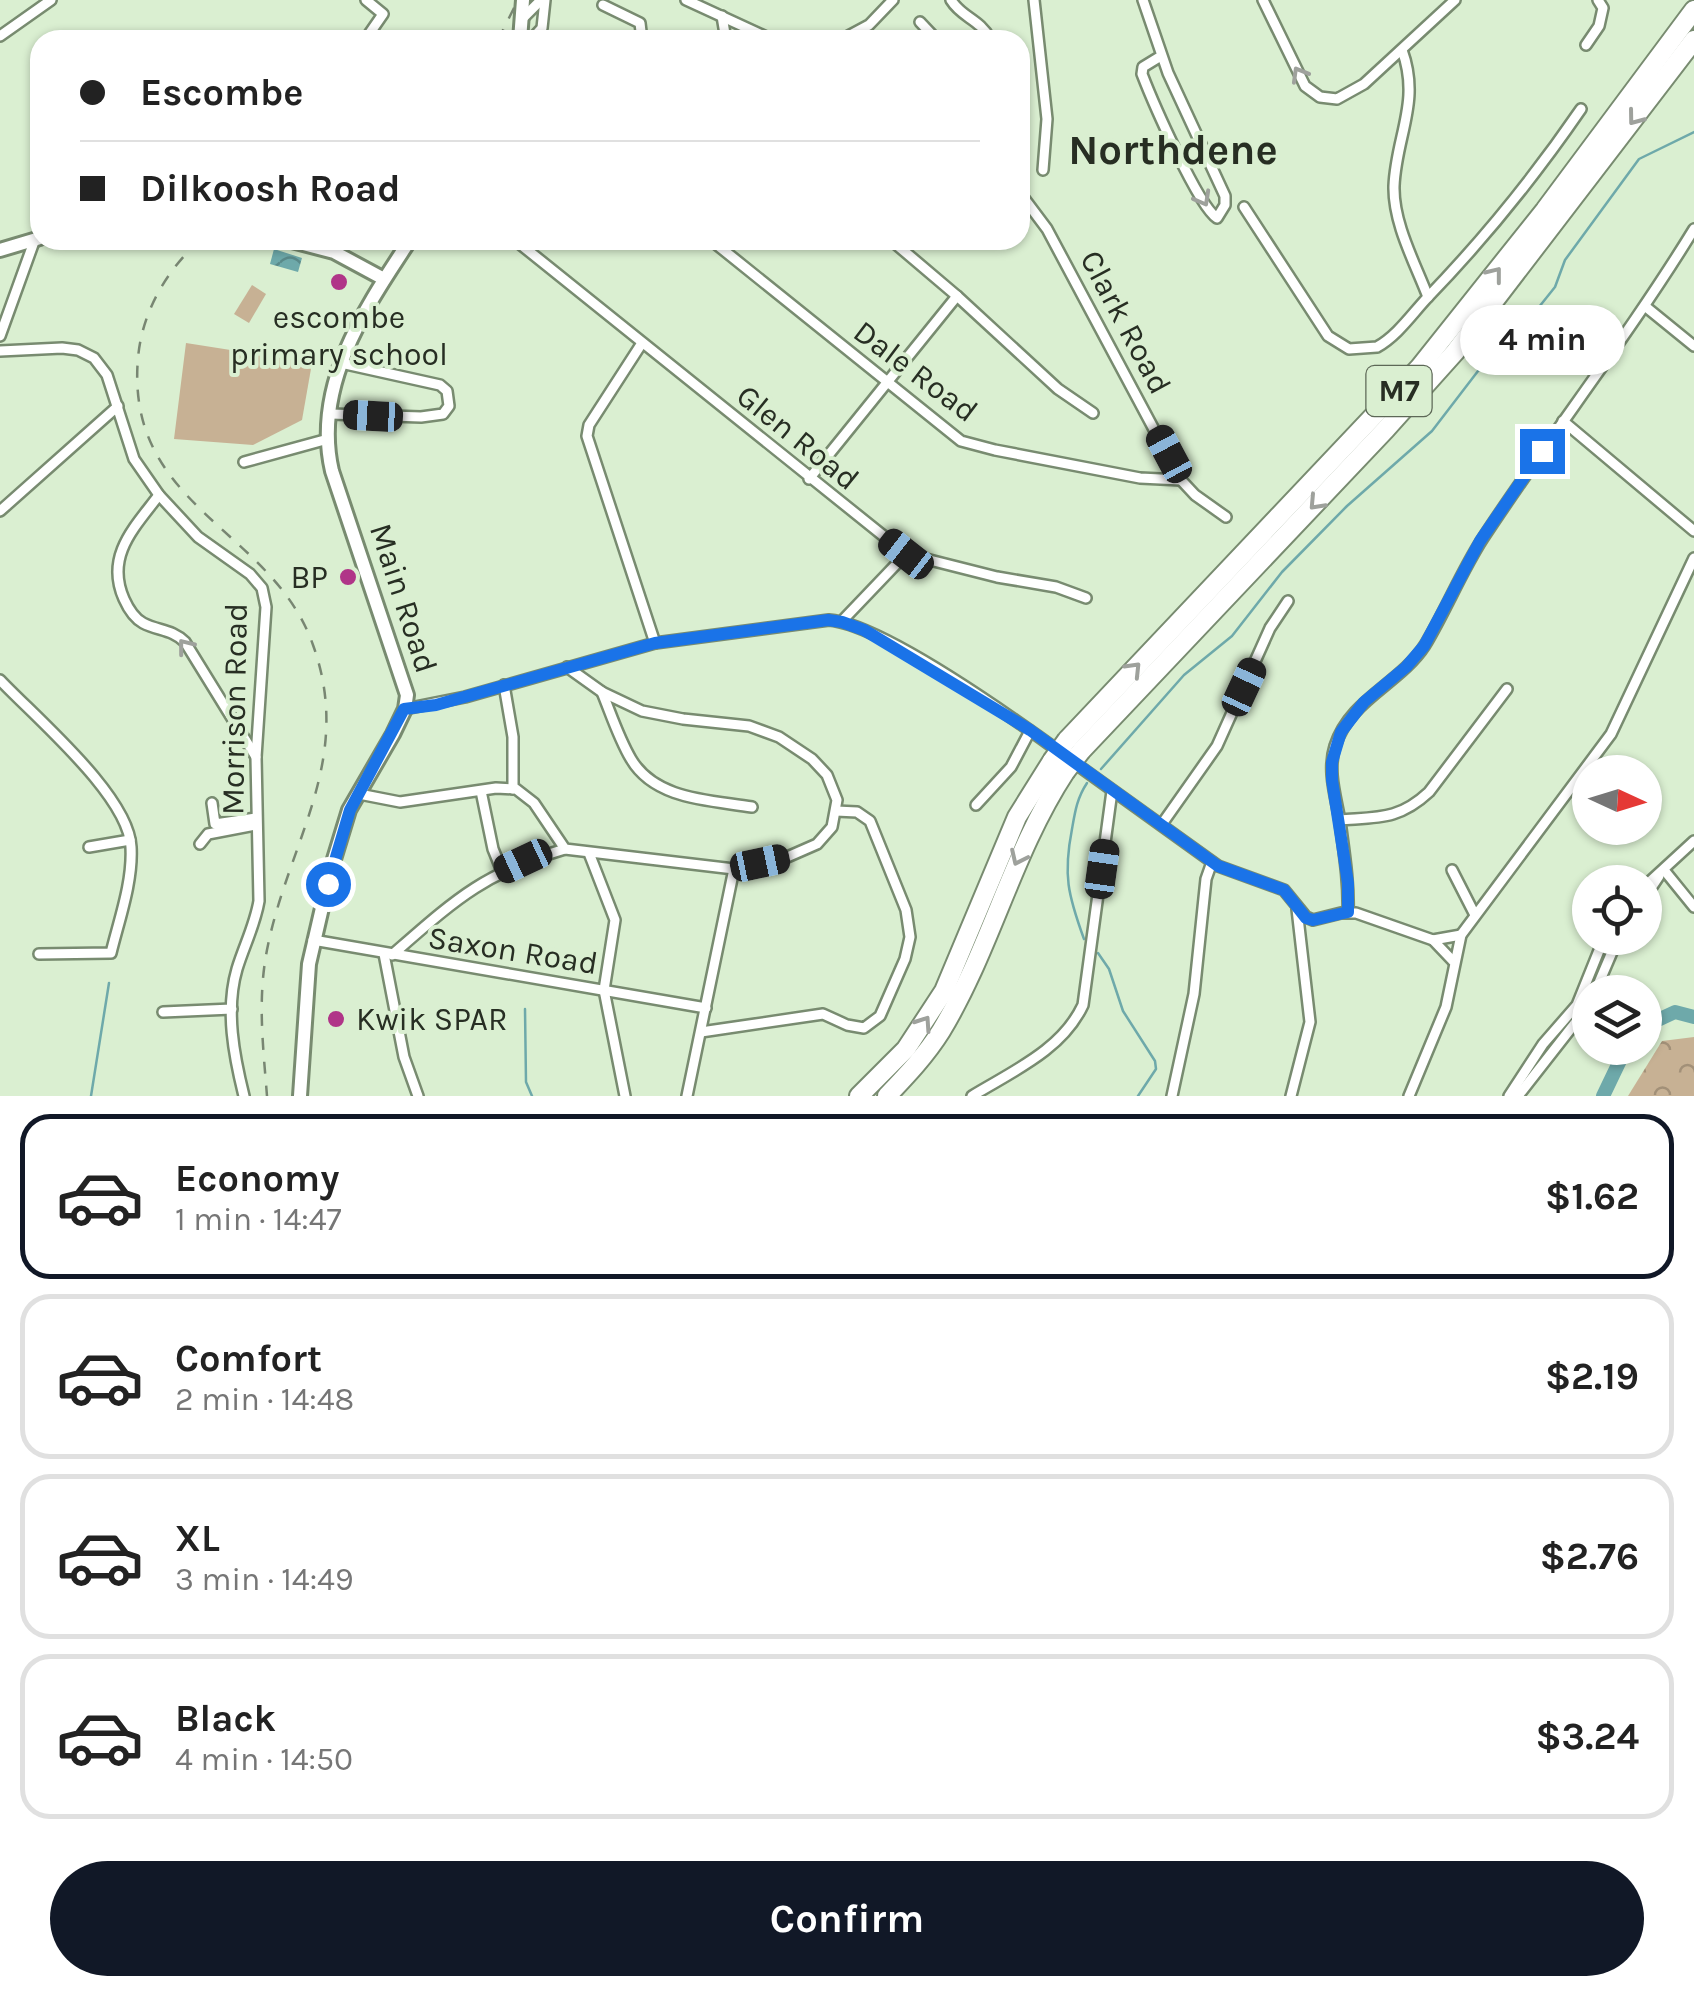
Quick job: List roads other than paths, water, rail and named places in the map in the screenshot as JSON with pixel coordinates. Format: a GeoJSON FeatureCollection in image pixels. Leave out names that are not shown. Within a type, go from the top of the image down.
{"type":"FeatureCollection","features":[{"type":"Feature","properties":{"kind":"highway","name":"M7"},"geometry":{"type":"LineString","coordinates":[[860,1096],[906,1048],[944,991],[1016,817],[1074,746],[1419,368],[1534,224],[1694,10]]}},
{"type":"Feature","properties":{"kind":"highway","name":"M7"},"geometry":{"type":"LineString","coordinates":[[1074,746],[1124,703],[1456,352],[1694,40]]}},
{"type":"Feature","properties":{"kind":"highway","name":"M7"},"geometry":{"type":"LineString","coordinates":[[887,1096],[924,1056],[962,994],[1058,766]]}},
{"type":"Feature","properties":{"kind":"main road"},"geometry":{"type":"LineString","coordinates":[[522,30],[523,0]]}},
{"type":"Feature","properties":{"kind":"main road"},"geometry":{"type":"LineString","coordinates":[[0,250],[30,240]]}},
{"type":"Feature","properties":{"kind":"main road"},"geometry":{"type":"LineString","coordinates":[[326,250],[384,280]]}},
{"type":"Feature","properties":{"kind":"main road","name":"Main Road"},"geometry":{"type":"LineString","coordinates":[[300,1096],[313,940],[344,826],[404,709],[405,685],[332,470],[328,440],[341,362],[354,331],[404,250]]}},
{"type":"Feature","properties":{"kind":"street"},"geometry":{"type":"LineString","coordinates":[[0,36],[51,0]]}},
{"type":"Feature","properties":{"kind":"street"},"geometry":{"type":"LineString","coordinates":[[366,0],[383,14],[372,30]]}},
{"type":"Feature","properties":{"kind":"street"},"geometry":{"type":"LineString","coordinates":[[524,18],[543,0]]}},
{"type":"Feature","properties":{"kind":"street"},"geometry":{"type":"LineString","coordinates":[[540,30],[543,0]]}},
{"type":"Feature","properties":{"kind":"street"},"geometry":{"type":"LineString","coordinates":[[686,0],[752,30]]}},
{"type":"Feature","properties":{"kind":"street"},"geometry":{"type":"LineString","coordinates":[[860,30],[893,0]]}},
{"type":"Feature","properties":{"kind":"street"},"geometry":{"type":"LineString","coordinates":[[951,0],[984,30]]}},
{"type":"Feature","properties":{"kind":"street"},"geometry":{"type":"LineString","coordinates":[[1034,0],[1047,119],[1042,170]]}},
{"type":"Feature","properties":{"kind":"street"},"geometry":{"type":"LineString","coordinates":[[1143,0],[1161,56],[1225,196],[1216,218],[1185,167],[1145,82],[1143,68],[1161,56]]}},
{"type":"Feature","properties":{"kind":"street"},"geometry":{"type":"LineString","coordinates":[[1264,0],[1305,86],[1320,97],[1337,99],[1356,91],[1456,0]]}},
{"type":"Feature","properties":{"kind":"street"},"geometry":{"type":"LineString","coordinates":[[1586,45],[1601,21],[1603,8],[1598,0]]}},
{"type":"Feature","properties":{"kind":"street"},"geometry":{"type":"LineString","coordinates":[[603,4],[640,23],[641,30]]}},
{"type":"Feature","properties":{"kind":"street"},"geometry":{"type":"LineString","coordinates":[[722,16],[724,30]]}},
{"type":"Feature","properties":{"kind":"street"},"geometry":{"type":"LineString","coordinates":[[920,22],[928,30]]}},
{"type":"Feature","properties":{"kind":"street"},"geometry":{"type":"LineString","coordinates":[[1402,50],[1411,90],[1394,192],[1399,218],[1428,297]]}},
{"type":"Feature","properties":{"kind":"street"},"geometry":{"type":"LineString","coordinates":[[1244,208],[1316,322],[1340,345],[1360,350],[1378,347],[1428,297],[1537,171],[1581,110]]}},
{"type":"Feature","properties":{"kind":"street","name":"Clark Road"},"geometry":{"type":"LineString","coordinates":[[1030,206],[1047,229],[1181,480],[1194,495],[1226,517]]}},
{"type":"Feature","properties":{"kind":"street"},"geometry":{"type":"LineString","coordinates":[[1348,912],[1332,762],[1341,732],[1364,702],[1406,667],[1424,646],[1480,541],[1646,307],[1694,229]]}},
{"type":"Feature","properties":{"kind":"street"},"geometry":{"type":"LineString","coordinates":[[0,336],[32,250]]}},
{"type":"Feature","properties":{"kind":"street","name":"Glen Road"},"geometry":{"type":"LineString","coordinates":[[527,250],[906,554],[981,574],[1056,587],[1086,598]]}},
{"type":"Feature","properties":{"kind":"street","name":"Dale Road"},"geometry":{"type":"LineString","coordinates":[[723,250],[949,432],[971,445],[1140,478],[1181,480]]}},
{"type":"Feature","properties":{"kind":"street"},"geometry":{"type":"LineString","coordinates":[[903,250],[1058,389],[1093,413]]}},
{"type":"Feature","properties":{"kind":"street"},"geometry":{"type":"LineString","coordinates":[[810,479],[957,296]]}},
{"type":"Feature","properties":{"kind":"street"},"geometry":{"type":"LineString","coordinates":[[1646,307],[1694,346]]}},
{"type":"Feature","properties":{"kind":"street"},"geometry":{"type":"LineString","coordinates":[[642,343],[589,425],[587,436],[655,643]]}},
{"type":"Feature","properties":{"kind":"street","name":"Morrison Road"},"geometry":{"type":"LineString","coordinates":[[0,351],[62,348],[86,353],[107,376],[134,459],[158,496],[198,537],[250,574],[266,596],[256,757],[259,901],[236,970],[232,1009],[234,1047],[244,1096]]}},
{"type":"Feature","properties":{"kind":"street"},"geometry":{"type":"LineString","coordinates":[[331,414],[420,416],[443,414],[449,406],[447,391],[440,385],[341,362]]}},
{"type":"Feature","properties":{"kind":"street"},"geometry":{"type":"LineString","coordinates":[[0,510],[118,406]]}},
{"type":"Feature","properties":{"kind":"street"},"geometry":{"type":"LineString","coordinates":[[1562,421],[1694,531]]}},
{"type":"Feature","properties":{"kind":"street"},"geometry":{"type":"LineString","coordinates":[[244,462],[328,440]]}},
{"type":"Feature","properties":{"kind":"street"},"geometry":{"type":"LineString","coordinates":[[158,496],[119,550],[117,574],[122,595],[140,622],[176,633],[185,642],[256,757]]}},
{"type":"Feature","properties":{"kind":"street"},"geometry":{"type":"LineString","coordinates":[[842,622],[906,554]]}},
{"type":"Feature","properties":{"kind":"street"},"geometry":{"type":"LineString","coordinates":[[1408,1096],[1446,1007],[1461,936],[1611,734],[1694,558]]}},
{"type":"Feature","properties":{"kind":"street"},"geometry":{"type":"LineString","coordinates":[[1162,824],[1217,746],[1270,628],[1288,601]]}},
{"type":"Feature","properties":{"kind":"street"},"geometry":{"type":"LineString","coordinates":[[404,709],[436,705],[655,643],[806,622],[842,622],[909,655],[1030,730],[1212,862],[1284,890],[1306,918],[1322,919],[1348,912],[1432,940],[1461,936]]}},
{"type":"Feature","properties":{"kind":"street"},"geometry":{"type":"LineString","coordinates":[[418,1096],[404,1057],[388,955],[454,900],[502,871],[565,848],[734,869],[805,851],[832,826],[837,800],[827,775],[812,759],[779,737],[734,723],[660,716],[602,692],[566,667]]}},
{"type":"Feature","properties":{"kind":"street"},"geometry":{"type":"LineString","coordinates":[[0,680],[104,790],[123,818],[130,840],[126,888],[112,954],[39,954]]}},
{"type":"Feature","properties":{"kind":"street"},"geometry":{"type":"LineString","coordinates":[[504,685],[513,737],[513,789]]}},
{"type":"Feature","properties":{"kind":"street"},"geometry":{"type":"LineString","coordinates":[[1340,820],[1385,817],[1413,806],[1429,792],[1507,689]]}},
{"type":"Feature","properties":{"kind":"street"},"geometry":{"type":"LineString","coordinates":[[602,692],[629,756],[649,780],[669,791],[752,807]]}},
{"type":"Feature","properties":{"kind":"street"},"geometry":{"type":"LineString","coordinates":[[976,805],[1011,767],[1030,730]]}},
{"type":"Feature","properties":{"kind":"street"},"geometry":{"type":"LineString","coordinates":[[359,794],[400,802],[513,789],[534,803],[565,848]]}},
{"type":"Feature","properties":{"kind":"street"},"geometry":{"type":"LineString","coordinates":[[481,791],[502,871]]}},
{"type":"Feature","properties":{"kind":"street"},"geometry":{"type":"LineString","coordinates":[[972,1096],[1044,1052],[1075,1023],[1083,1005],[1112,791]]}},
{"type":"Feature","properties":{"kind":"street"},"geometry":{"type":"LineString","coordinates":[[212,803],[214,824],[256,822]]}},
{"type":"Feature","properties":{"kind":"street"},"geometry":{"type":"LineString","coordinates":[[701,1032],[823,1014],[864,1028],[880,1016],[909,948],[909,926],[897,884],[870,822],[857,812],[836,811]]}},
{"type":"Feature","properties":{"kind":"street"},"geometry":{"type":"LineString","coordinates":[[200,844],[205,835],[256,822]]}},
{"type":"Feature","properties":{"kind":"street"},"geometry":{"type":"LineString","coordinates":[[89,846],[130,840]]}},
{"type":"Feature","properties":{"kind":"street"},"geometry":{"type":"LineString","coordinates":[[1694,841],[1662,872],[1694,908]]}},
{"type":"Feature","properties":{"kind":"street"},"geometry":{"type":"LineString","coordinates":[[589,852],[614,913],[616,928],[604,990],[625,1096]]}},
{"type":"Feature","properties":{"kind":"street"},"geometry":{"type":"LineString","coordinates":[[1172,1096],[1194,994],[1206,878],[1212,862]]}},
{"type":"Feature","properties":{"kind":"street"},"geometry":{"type":"LineString","coordinates":[[686,1096],[734,869]]}},
{"type":"Feature","properties":{"kind":"street"},"geometry":{"type":"LineString","coordinates":[[1452,870],[1476,915]]}},
{"type":"Feature","properties":{"kind":"street"},"geometry":{"type":"LineString","coordinates":[[1291,1096],[1310,1022],[1297,909]]}},
{"type":"Feature","properties":{"kind":"street"},"geometry":{"type":"LineString","coordinates":[[1300,948],[1307,931],[1322,919]]}},
{"type":"Feature","properties":{"kind":"street","name":"Saxon Road"},"geometry":{"type":"LineString","coordinates":[[313,940],[604,990],[705,1013]]}},
{"type":"Feature","properties":{"kind":"street"},"geometry":{"type":"LineString","coordinates":[[1432,940],[1453,961]]}},
{"type":"Feature","properties":{"kind":"street"},"geometry":{"type":"LineString","coordinates":[[1515,1093],[1543,1044],[1577,1006],[1597,955]]}},
{"type":"Feature","properties":{"kind":"street"},"geometry":{"type":"LineString","coordinates":[[164,1012],[232,1009]]}},
{"type":"Feature","properties":{"kind":"street"},"geometry":{"type":"LineString","coordinates":[[705,1013],[724,1030]]}},
{"type":"Feature","properties":{"kind":"street"},"geometry":{"type":"LineString","coordinates":[[1515,1093],[1572,1025]]}},
{"type":"Feature","properties":{"kind":"water"},"geometry":{"type":"Polygon","coordinates":[[[274,250],[302,258],[298,272],[270,264],[274,250]]]}},
{"type":"Feature","properties":{"kind":"waterway"},"geometry":{"type":"LineString","coordinates":[[1101,769],[1184,675],[1232,636],[1282,572],[1347,506],[1432,431],[1478,371],[1523,327],[1555,287],[1565,260],[1639,159],[1694,132]]}},
{"type":"Feature","properties":{"kind":"waterway"},"geometry":{"type":"LineString","coordinates":[[1084,939],[1071,897],[1068,859],[1075,811],[1087,783]]}},
{"type":"Feature","properties":{"kind":"waterway"},"geometry":{"type":"LineString","coordinates":[[1098,953],[1109,969],[1123,1011],[1155,1061],[1156,1069],[1138,1096]]}},
{"type":"Feature","properties":{"kind":"waterway"},"geometry":{"type":"LineString","coordinates":[[91,1096],[109,983]]}},
{"type":"Feature","properties":{"kind":"waterway"},"geometry":{"type":"LineString","coordinates":[[525,1009],[526,1082],[532,1096]]}},
{"type":"Feature","properties":{"kind":"waterway"},"geometry":{"type":"LineString","coordinates":[[1662,1018],[1675,1012],[1694,1017]]}},
{"type":"Feature","properties":{"kind":"waterway"},"geometry":{"type":"LineString","coordinates":[[1603,1096],[1618,1065]]}},
{"type":"Feature","properties":{"kind":"railway"},"geometry":{"type":"LineString","coordinates":[[503,30],[518,0]]}},
{"type":"Feature","properties":{"kind":"railway"},"geometry":{"type":"LineString","coordinates":[[191,250],[166,279],[150,309],[138,358],[140,409],[154,450],[177,484],[267,572],[293,605],[313,645],[324,686],[323,762],[278,906],[265,964],[262,1020],[267,1096]]}},
{"type":"Feature","properties":{"kind":"place","name":"escombe primary school"},"geometry":{"type":"Point","coordinates":[339,282]}},
{"type":"Feature","properties":{"kind":"place","name":"BP"},"geometry":{"type":"Point","coordinates":[348,577]}},
{"type":"Feature","properties":{"kind":"place","name":"Kwik SPAR"},"geometry":{"type":"Point","coordinates":[336,1019]}},
{"type":"Feature","properties":{"kind":"district","name":"Northdene"},"geometry":{"type":"Point","coordinates":[1173,149]}}]}
